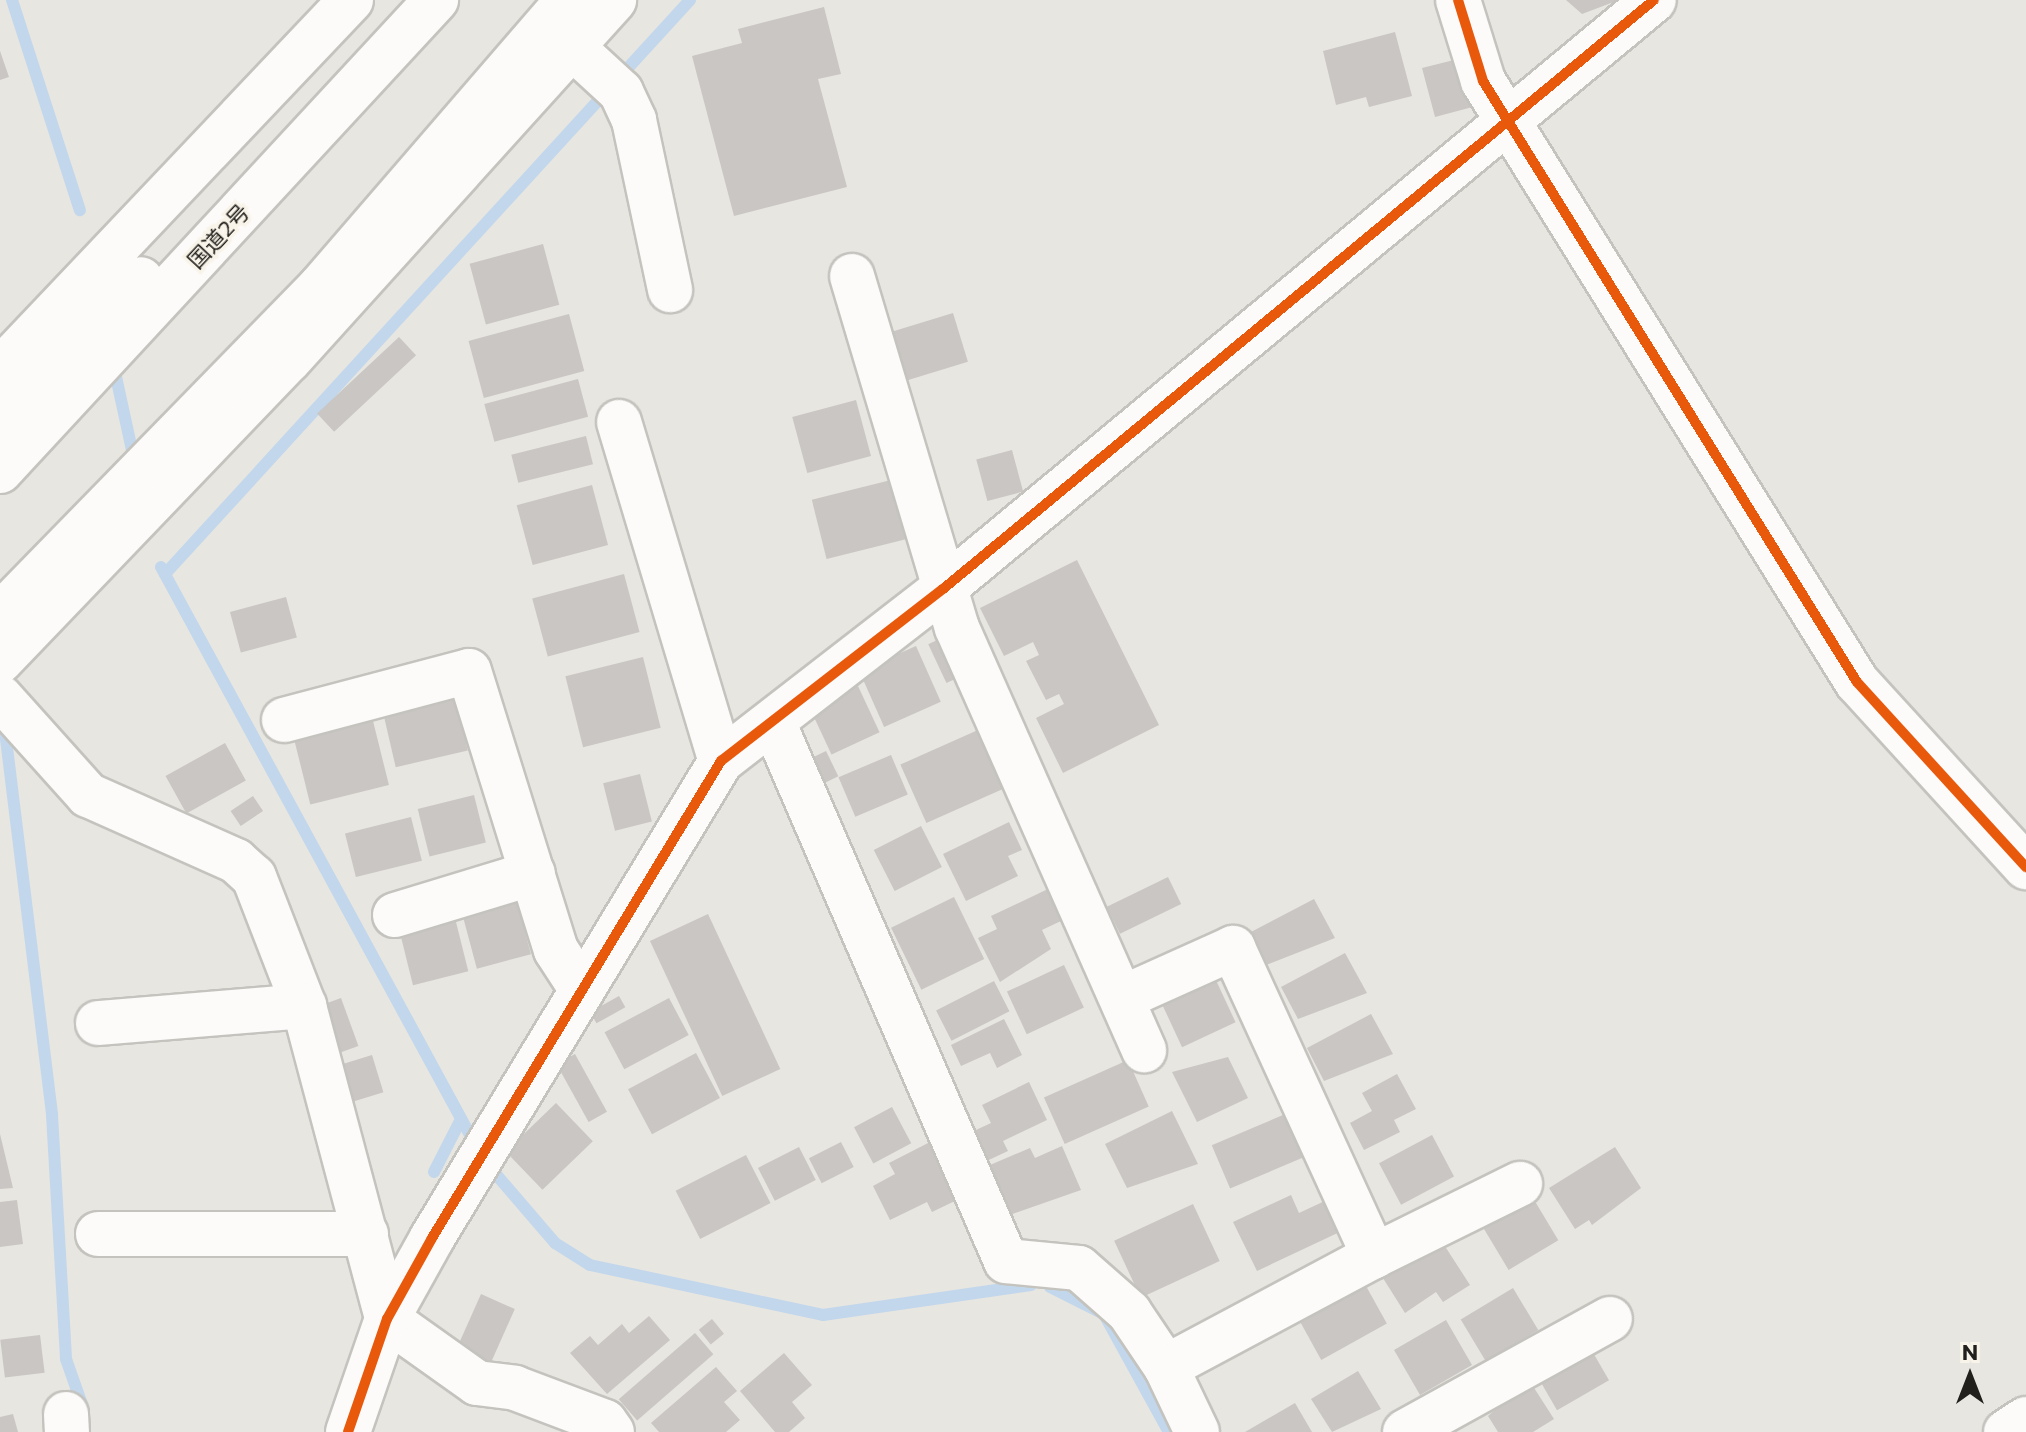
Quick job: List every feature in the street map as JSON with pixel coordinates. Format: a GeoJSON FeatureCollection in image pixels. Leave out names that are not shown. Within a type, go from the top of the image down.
{"type":"FeatureCollection","features":[{"type":"Feature","properties":{"kind":"main road"},"geometry":{"type":"LineString","coordinates":[[0,370],[351,0]]}},
{"type":"Feature","properties":{"kind":"main road"},"geometry":{"type":"LineString","coordinates":[[0,417],[434,0]]}},
{"type":"Feature","properties":{"kind":"main road","name":"国道2号"},"geometry":{"type":"LineString","coordinates":[[0,471],[434,0]]}},
{"type":"Feature","properties":{"kind":"main road"},"geometry":{"type":"LineString","coordinates":[[0,615],[320,287],[568,0]]}},
{"type":"Feature","properties":{"kind":"main road"},"geometry":{"type":"LineString","coordinates":[[0,661],[289,360],[614,0]]}},
{"type":"Feature","properties":{"kind":"main road"},"geometry":{"type":"LineString","coordinates":[[1458,0],[1483,81],[1857,682],[2026,867]]}},
{"type":"Feature","properties":{"kind":"main road"},"geometry":{"type":"LineString","coordinates":[[348,1432],[387,1319],[480,1157],[721,761],[943,589],[1654,0]]}},
{"type":"Feature","properties":{"kind":"main road"},"geometry":{"type":"LineString","coordinates":[[571,46],[613,84],[647,172],[670,290]]}},
{"type":"Feature","properties":{"kind":"main road"},"geometry":{"type":"LineString","coordinates":[[852,276],[943,589],[1144,1050]]}},
{"type":"Feature","properties":{"kind":"main road"},"geometry":{"type":"LineString","coordinates":[[619,422],[721,761]]}},
{"type":"Feature","properties":{"kind":"main road"},"geometry":{"type":"LineString","coordinates":[[284,720],[469,671],[556,950],[582,990]]}},
{"type":"Feature","properties":{"kind":"main road"},"geometry":{"type":"LineString","coordinates":[[0,697],[88,795],[236,861],[254,877],[304,1006],[387,1319],[477,1383],[515,1388],[605,1422],[612,1432]]}},
{"type":"Feature","properties":{"kind":"main road"},"geometry":{"type":"LineString","coordinates":[[773,722],[1006,1261],[1079,1268],[1129,1312],[1166,1367],[1197,1432]]}},
{"type":"Feature","properties":{"kind":"main road"},"geometry":{"type":"LineString","coordinates":[[395,915],[533,873]]}},
{"type":"Feature","properties":{"kind":"main road"},"geometry":{"type":"LineString","coordinates":[[1122,998],[1233,948],[1374,1256]]}},
{"type":"Feature","properties":{"kind":"main road"},"geometry":{"type":"LineString","coordinates":[[98,1023],[304,1006]]}},
{"type":"Feature","properties":{"kind":"main road"},"geometry":{"type":"LineString","coordinates":[[1166,1367],[1374,1256],[1520,1184]]}},
{"type":"Feature","properties":{"kind":"main road"},"geometry":{"type":"LineString","coordinates":[[98,1234],[366,1234]]}},
{"type":"Feature","properties":{"kind":"main road"},"geometry":{"type":"LineString","coordinates":[[1405,1432],[1610,1319]]}},
{"type":"Feature","properties":{"kind":"main road"},"geometry":{"type":"LineString","coordinates":[[2006,1432],[2026,1419]]}},
{"type":"Feature","properties":{"kind":"building"},"geometry":{"type":"Polygon","coordinates":[[[1566,0],[1619,0],[1582,14],[1566,0]]]}},
{"type":"Feature","properties":{"kind":"building"},"geometry":{"type":"Polygon","coordinates":[[[824,7],[841,74],[818,79],[847,187],[734,216],[692,56],[742,43],[738,29],[824,7]]]}},
{"type":"Feature","properties":{"kind":"building"},"geometry":{"type":"Polygon","coordinates":[[[1395,32],[1412,96],[1369,107],[1366,97],[1336,105],[1323,51],[1395,32]]]}},
{"type":"Feature","properties":{"kind":"building"},"geometry":{"type":"Polygon","coordinates":[[[0,51],[9,77],[0,80],[0,51]]]}},
{"type":"Feature","properties":{"kind":"building"},"geometry":{"type":"Polygon","coordinates":[[[1454,60],[1457,74],[1471,71],[1480,105],[1435,117],[1422,68],[1454,60]]]}},
{"type":"Feature","properties":{"kind":"building"},"geometry":{"type":"Polygon","coordinates":[[[543,244],[559,305],[486,325],[470,264],[543,244]]]}},
{"type":"Feature","properties":{"kind":"building"},"geometry":{"type":"Polygon","coordinates":[[[953,313],[968,362],[901,382],[886,333],[953,313]]]}},
{"type":"Feature","properties":{"kind":"building"},"geometry":{"type":"Polygon","coordinates":[[[569,314],[584,371],[484,398],[469,341],[569,314]]]}},
{"type":"Feature","properties":{"kind":"building"},"geometry":{"type":"Polygon","coordinates":[[[399,337],[416,355],[334,432],[317,413],[399,337]]]}},
{"type":"Feature","properties":{"kind":"building"},"geometry":{"type":"Polygon","coordinates":[[[578,379],[588,417],[494,442],[484,404],[578,379]]]}},
{"type":"Feature","properties":{"kind":"building"},"geometry":{"type":"Polygon","coordinates":[[[856,400],[871,456],[807,473],[792,417],[856,400]]]}},
{"type":"Feature","properties":{"kind":"building"},"geometry":{"type":"Polygon","coordinates":[[[586,436],[593,464],[518,483],[511,455],[586,436]]]}},
{"type":"Feature","properties":{"kind":"building"},"geometry":{"type":"Polygon","coordinates":[[[1012,450],[1023,492],[987,501],[976,460],[1012,450]]]}},
{"type":"Feature","properties":{"kind":"building"},"geometry":{"type":"Polygon","coordinates":[[[903,477],[918,536],[827,559],[812,500],[903,477]]]}},
{"type":"Feature","properties":{"kind":"building"},"geometry":{"type":"Polygon","coordinates":[[[592,485],[608,545],[533,565],[517,505],[592,485]]]}},
{"type":"Feature","properties":{"kind":"building"},"geometry":{"type":"Polygon","coordinates":[[[1077,560],[1159,725],[1063,773],[1036,718],[1064,704],[1059,694],[1046,700],[1026,661],[1039,655],[1033,642],[1004,656],[980,608],[1077,560]]]}},
{"type":"Feature","properties":{"kind":"building"},"geometry":{"type":"Polygon","coordinates":[[[624,574],[640,632],[548,657],[532,599],[624,574]]]}},
{"type":"Feature","properties":{"kind":"building"},"geometry":{"type":"Polygon","coordinates":[[[286,597],[297,638],[241,653],[230,612],[286,597]]]}},
{"type":"Feature","properties":{"kind":"building"},"geometry":{"type":"Polygon","coordinates":[[[950,634],[968,673],[946,683],[928,644],[950,634]]]}},
{"type":"Feature","properties":{"kind":"building"},"geometry":{"type":"Polygon","coordinates":[[[916,646],[941,702],[884,727],[859,671],[916,646]]]}},
{"type":"Feature","properties":{"kind":"building"},"geometry":{"type":"Polygon","coordinates":[[[643,657],[661,728],[583,747],[565,676],[643,657]]]}},
{"type":"Feature","properties":{"kind":"building"},"geometry":{"type":"Polygon","coordinates":[[[858,686],[880,732],[832,755],[810,708],[858,686]]]}},
{"type":"Feature","properties":{"kind":"building"},"geometry":{"type":"Polygon","coordinates":[[[455,695],[468,751],[396,767],[383,712],[455,695]]]}},
{"type":"Feature","properties":{"kind":"building"},"geometry":{"type":"Polygon","coordinates":[[[372,717],[389,785],[310,805],[293,737],[372,717]]]}},
{"type":"Feature","properties":{"kind":"building"},"geometry":{"type":"Polygon","coordinates":[[[978,730],[1004,788],[926,823],[900,765],[978,730]]]}},
{"type":"Feature","properties":{"kind":"building"},"geometry":{"type":"Polygon","coordinates":[[[225,743],[246,781],[186,814],[166,776],[225,743]]]}},
{"type":"Feature","properties":{"kind":"building"},"geometry":{"type":"Polygon","coordinates":[[[826,751],[838,776],[817,787],[804,762],[826,751]]]}},
{"type":"Feature","properties":{"kind":"building"},"geometry":{"type":"Polygon","coordinates":[[[891,755],[908,795],[855,817],[839,777],[891,755]]]}},
{"type":"Feature","properties":{"kind":"building"},"geometry":{"type":"Polygon","coordinates":[[[640,774],[652,822],[615,831],[603,783],[640,774]]]}},
{"type":"Feature","properties":{"kind":"building"},"geometry":{"type":"Polygon","coordinates":[[[474,795],[486,843],[430,857],[418,809],[474,795]]]}},
{"type":"Feature","properties":{"kind":"building"},"geometry":{"type":"Polygon","coordinates":[[[253,796],[263,811],[241,826],[231,811],[253,796]]]}},
{"type":"Feature","properties":{"kind":"building"},"geometry":{"type":"Polygon","coordinates":[[[411,817],[422,861],[356,877],[345,833],[411,817]]]}},
{"type":"Feature","properties":{"kind":"building"},"geometry":{"type":"Polygon","coordinates":[[[1009,822],[1022,850],[1008,856],[1018,876],[966,901],[943,854],[1009,822]]]}},
{"type":"Feature","properties":{"kind":"building"},"geometry":{"type":"Polygon","coordinates":[[[921,826],[942,867],[895,891],[874,850],[921,826]]]}},
{"type":"Feature","properties":{"kind":"building"},"geometry":{"type":"Polygon","coordinates":[[[1168,877],[1181,904],[1120,934],[1107,907],[1168,877]]]}},
{"type":"Feature","properties":{"kind":"building"},"geometry":{"type":"Polygon","coordinates":[[[1048,889],[1063,920],[1042,930],[1051,949],[1000,982],[978,938],[997,929],[991,916],[1048,889]]]}},
{"type":"Feature","properties":{"kind":"building"},"geometry":{"type":"Polygon","coordinates":[[[954,897],[984,959],[921,990],[891,928],[954,897]]]}},
{"type":"Feature","properties":{"kind":"building"},"geometry":{"type":"Polygon","coordinates":[[[1314,899],[1335,938],[1266,965],[1249,933],[1314,899]]]}},
{"type":"Feature","properties":{"kind":"building"},"geometry":{"type":"Polygon","coordinates":[[[517,902],[531,954],[477,969],[463,916],[517,902]]]}},
{"type":"Feature","properties":{"kind":"building"},"geometry":{"type":"Polygon","coordinates":[[[708,914],[780,1069],[722,1096],[650,941],[708,914]]]}},
{"type":"Feature","properties":{"kind":"building"},"geometry":{"type":"Polygon","coordinates":[[[455,918],[468,971],[413,985],[400,932],[455,918]]]}},
{"type":"Feature","properties":{"kind":"building"},"geometry":{"type":"Polygon","coordinates":[[[1345,953],[1367,993],[1298,1019],[1281,987],[1345,953]]]}},
{"type":"Feature","properties":{"kind":"building"},"geometry":{"type":"Polygon","coordinates":[[[1064,965],[1084,1008],[1027,1034],[1007,992],[1064,965]]]}},
{"type":"Feature","properties":{"kind":"building"},"geometry":{"type":"Polygon","coordinates":[[[1214,976],[1236,1022],[1182,1047],[1161,1001],[1214,976]]]}},
{"type":"Feature","properties":{"kind":"building"},"geometry":{"type":"Polygon","coordinates":[[[994,981],[1009,1011],[952,1041],[936,1011],[994,981]]]}},
{"type":"Feature","properties":{"kind":"building"},"geometry":{"type":"Polygon","coordinates":[[[619,996],[625,1007],[596,1023],[590,1012],[619,996]]]}},
{"type":"Feature","properties":{"kind":"building"},"geometry":{"type":"Polygon","coordinates":[[[341,998],[358,1046],[331,1056],[314,1008],[341,998]]]}},
{"type":"Feature","properties":{"kind":"building"},"geometry":{"type":"Polygon","coordinates":[[[669,998],[689,1035],[624,1069],[605,1032],[669,998]]]}},
{"type":"Feature","properties":{"kind":"building"},"geometry":{"type":"Polygon","coordinates":[[[1371,1014],[1393,1054],[1324,1081],[1307,1048],[1371,1014]]]}},
{"type":"Feature","properties":{"kind":"building"},"geometry":{"type":"Polygon","coordinates":[[[1004,1019],[1022,1055],[997,1068],[990,1053],[961,1066],[951,1045],[1004,1019]]]}},
{"type":"Feature","properties":{"kind":"building"},"geometry":{"type":"Polygon","coordinates":[[[696,1053],[720,1098],[652,1134],[628,1089],[696,1053]]]}},
{"type":"Feature","properties":{"kind":"building"},"geometry":{"type":"Polygon","coordinates":[[[575,1054],[607,1112],[589,1122],[557,1064],[575,1054]]]}},
{"type":"Feature","properties":{"kind":"building"},"geometry":{"type":"Polygon","coordinates":[[[372,1055],[383,1092],[346,1104],[335,1066],[372,1055]]]}},
{"type":"Feature","properties":{"kind":"building"},"geometry":{"type":"Polygon","coordinates":[[[1228,1057],[1248,1098],[1197,1122],[1172,1072],[1228,1057]]]}},
{"type":"Feature","properties":{"kind":"building"},"geometry":{"type":"Polygon","coordinates":[[[1128,1060],[1149,1107],[1065,1144],[1044,1097],[1128,1060]]]}},
{"type":"Feature","properties":{"kind":"building"},"geometry":{"type":"Polygon","coordinates":[[[1397,1074],[1416,1109],[1394,1120],[1400,1132],[1364,1150],[1350,1123],[1372,1111],[1362,1093],[1397,1074]]]}},
{"type":"Feature","properties":{"kind":"building"},"geometry":{"type":"Polygon","coordinates":[[[1029,1082],[1047,1120],[1003,1141],[1008,1151],[978,1165],[963,1136],[991,1123],[982,1105],[1029,1082]]]}},
{"type":"Feature","properties":{"kind":"building"},"geometry":{"type":"Polygon","coordinates":[[[556,1103],[593,1141],[542,1190],[506,1152],[556,1103]]]}},
{"type":"Feature","properties":{"kind":"building"},"geometry":{"type":"Polygon","coordinates":[[[892,1107],[911,1143],[873,1163],[854,1127],[892,1107]]]}},
{"type":"Feature","properties":{"kind":"building"},"geometry":{"type":"Polygon","coordinates":[[[1172,1111],[1198,1164],[1127,1188],[1105,1144],[1172,1111]]]}},
{"type":"Feature","properties":{"kind":"building"},"geometry":{"type":"Polygon","coordinates":[[[1290,1112],[1308,1155],[1230,1188],[1212,1145],[1290,1112]]]}},
{"type":"Feature","properties":{"kind":"building"},"geometry":{"type":"Polygon","coordinates":[[[0,1134],[13,1188],[0,1189],[0,1134]]]}},
{"type":"Feature","properties":{"kind":"building"},"geometry":{"type":"Polygon","coordinates":[[[1432,1135],[1454,1176],[1401,1205],[1379,1163],[1432,1135]]]}},
{"type":"Feature","properties":{"kind":"building"},"geometry":{"type":"Polygon","coordinates":[[[932,1141],[961,1198],[932,1212],[927,1202],[890,1220],[873,1186],[895,1174],[889,1163],[932,1141]]]}},
{"type":"Feature","properties":{"kind":"building"},"geometry":{"type":"Polygon","coordinates":[[[841,1142],[854,1167],[822,1183],[809,1158],[841,1142]]]}},
{"type":"Feature","properties":{"kind":"building"},"geometry":{"type":"Polygon","coordinates":[[[1062,1146],[1081,1190],[1004,1217],[983,1168],[1030,1148],[1035,1158],[1062,1146]]]}},
{"type":"Feature","properties":{"kind":"building"},"geometry":{"type":"Polygon","coordinates":[[[799,1147],[816,1180],[775,1201],[758,1168],[799,1147]]]}},
{"type":"Feature","properties":{"kind":"building"},"geometry":{"type":"Polygon","coordinates":[[[1615,1147],[1641,1188],[1592,1225],[1589,1220],[1575,1229],[1549,1188],[1615,1147]]]}},
{"type":"Feature","properties":{"kind":"building"},"geometry":{"type":"Polygon","coordinates":[[[746,1155],[771,1203],[700,1239],[676,1191],[746,1155]]]}},
{"type":"Feature","properties":{"kind":"building"},"geometry":{"type":"Polygon","coordinates":[[[1530,1193],[1558,1240],[1509,1270],[1480,1223],[1530,1193]]]}},
{"type":"Feature","properties":{"kind":"building"},"geometry":{"type":"Polygon","coordinates":[[[1291,1195],[1299,1213],[1329,1199],[1344,1230],[1257,1271],[1233,1222],[1291,1195]]]}},
{"type":"Feature","properties":{"kind":"building"},"geometry":{"type":"Polygon","coordinates":[[[17,1200],[23,1244],[0,1247],[0,1202],[17,1200]]]}},
{"type":"Feature","properties":{"kind":"building"},"geometry":{"type":"Polygon","coordinates":[[[1193,1204],[1220,1261],[1141,1298],[1114,1241],[1193,1204]]]}},
{"type":"Feature","properties":{"kind":"building"},"geometry":{"type":"Polygon","coordinates":[[[1439,1237],[1470,1285],[1443,1302],[1436,1292],[1405,1313],[1381,1275],[1439,1237]]]}},
{"type":"Feature","properties":{"kind":"building"},"geometry":{"type":"Polygon","coordinates":[[[1366,1286],[1387,1324],[1321,1360],[1300,1322],[1366,1286]]]}},
{"type":"Feature","properties":{"kind":"building"},"geometry":{"type":"Polygon","coordinates":[[[1513,1288],[1538,1330],[1486,1361],[1461,1319],[1513,1288]]]}},
{"type":"Feature","properties":{"kind":"building"},"geometry":{"type":"Polygon","coordinates":[[[481,1294],[515,1309],[488,1369],[454,1354],[481,1294]]]}},
{"type":"Feature","properties":{"kind":"building"},"geometry":{"type":"Polygon","coordinates":[[[649,1316],[670,1340],[607,1394],[570,1353],[590,1336],[598,1345],[622,1324],[629,1333],[649,1316]]]}},
{"type":"Feature","properties":{"kind":"building"},"geometry":{"type":"Polygon","coordinates":[[[712,1319],[724,1334],[711,1344],[699,1330],[712,1319]]]}},
{"type":"Feature","properties":{"kind":"building"},"geometry":{"type":"Polygon","coordinates":[[[1446,1320],[1472,1365],[1420,1395],[1394,1350],[1446,1320]]]}},
{"type":"Feature","properties":{"kind":"building"},"geometry":{"type":"Polygon","coordinates":[[[695,1333],[713,1354],[637,1420],[619,1399],[695,1333]]]}},
{"type":"Feature","properties":{"kind":"building"},"geometry":{"type":"Polygon","coordinates":[[[40,1335],[45,1373],[5,1378],[0,1340],[40,1335]]]}},
{"type":"Feature","properties":{"kind":"building"},"geometry":{"type":"Polygon","coordinates":[[[1588,1344],[1609,1380],[1557,1410],[1536,1374],[1588,1344]]]}},
{"type":"Feature","properties":{"kind":"building"},"geometry":{"type":"Polygon","coordinates":[[[784,1353],[812,1385],[792,1402],[805,1418],[789,1432],[775,1432],[740,1391],[784,1353]]]}},
{"type":"Feature","properties":{"kind":"building"},"geometry":{"type":"Polygon","coordinates":[[[716,1367],[737,1391],[724,1402],[740,1420],[726,1432],[659,1432],[651,1423],[716,1367]]]}},
{"type":"Feature","properties":{"kind":"building"},"geometry":{"type":"Polygon","coordinates":[[[1358,1371],[1381,1409],[1332,1432],[1311,1399],[1358,1371]]]}},
{"type":"Feature","properties":{"kind":"building"},"geometry":{"type":"Polygon","coordinates":[[[1529,1380],[1554,1419],[1533,1432],[1498,1432],[1488,1416],[1529,1380]]]}},
{"type":"Feature","properties":{"kind":"building"},"geometry":{"type":"Polygon","coordinates":[[[1295,1403],[1312,1432],[1245,1432],[1295,1403]]]}},
{"type":"Feature","properties":{"kind":"building"},"geometry":{"type":"Polygon","coordinates":[[[13,1414],[18,1432],[0,1432],[0,1417],[13,1414]]]}},
{"type":"Feature","properties":{"kind":"waterway"},"geometry":{"type":"LineString","coordinates":[[12,0],[80,210]]}},
{"type":"Feature","properties":{"kind":"waterway"},"geometry":{"type":"LineString","coordinates":[[165,574],[690,0]]}},
{"type":"Feature","properties":{"kind":"waterway"},"geometry":{"type":"LineString","coordinates":[[113,363],[133,455]]}},
{"type":"Feature","properties":{"kind":"waterway"},"geometry":{"type":"LineString","coordinates":[[161,567],[476,1146]]}},
{"type":"Feature","properties":{"kind":"waterway"},"geometry":{"type":"LineString","coordinates":[[5,731],[52,1115],[66,1359],[84,1410]]}},
{"type":"Feature","properties":{"kind":"waterway"},"geometry":{"type":"LineString","coordinates":[[434,1172],[460,1121]]}},
{"type":"Feature","properties":{"kind":"waterway"},"geometry":{"type":"LineString","coordinates":[[488,1165],[555,1243],[590,1265],[823,1315],[1031,1285]]}},
{"type":"Feature","properties":{"kind":"waterway"},"geometry":{"type":"LineString","coordinates":[[1050,1287],[1104,1314],[1169,1432]]}},
{"type":"Feature","properties":{"kind":"cycle path"},"geometry":{"type":"LineString","coordinates":[[1458,0],[1483,81],[1857,682],[2026,867]]}},
{"type":"Feature","properties":{"kind":"cycle path"},"geometry":{"type":"LineString","coordinates":[[348,1432],[387,1319],[432,1238],[721,761],[943,589],[1654,0]]}}]}
